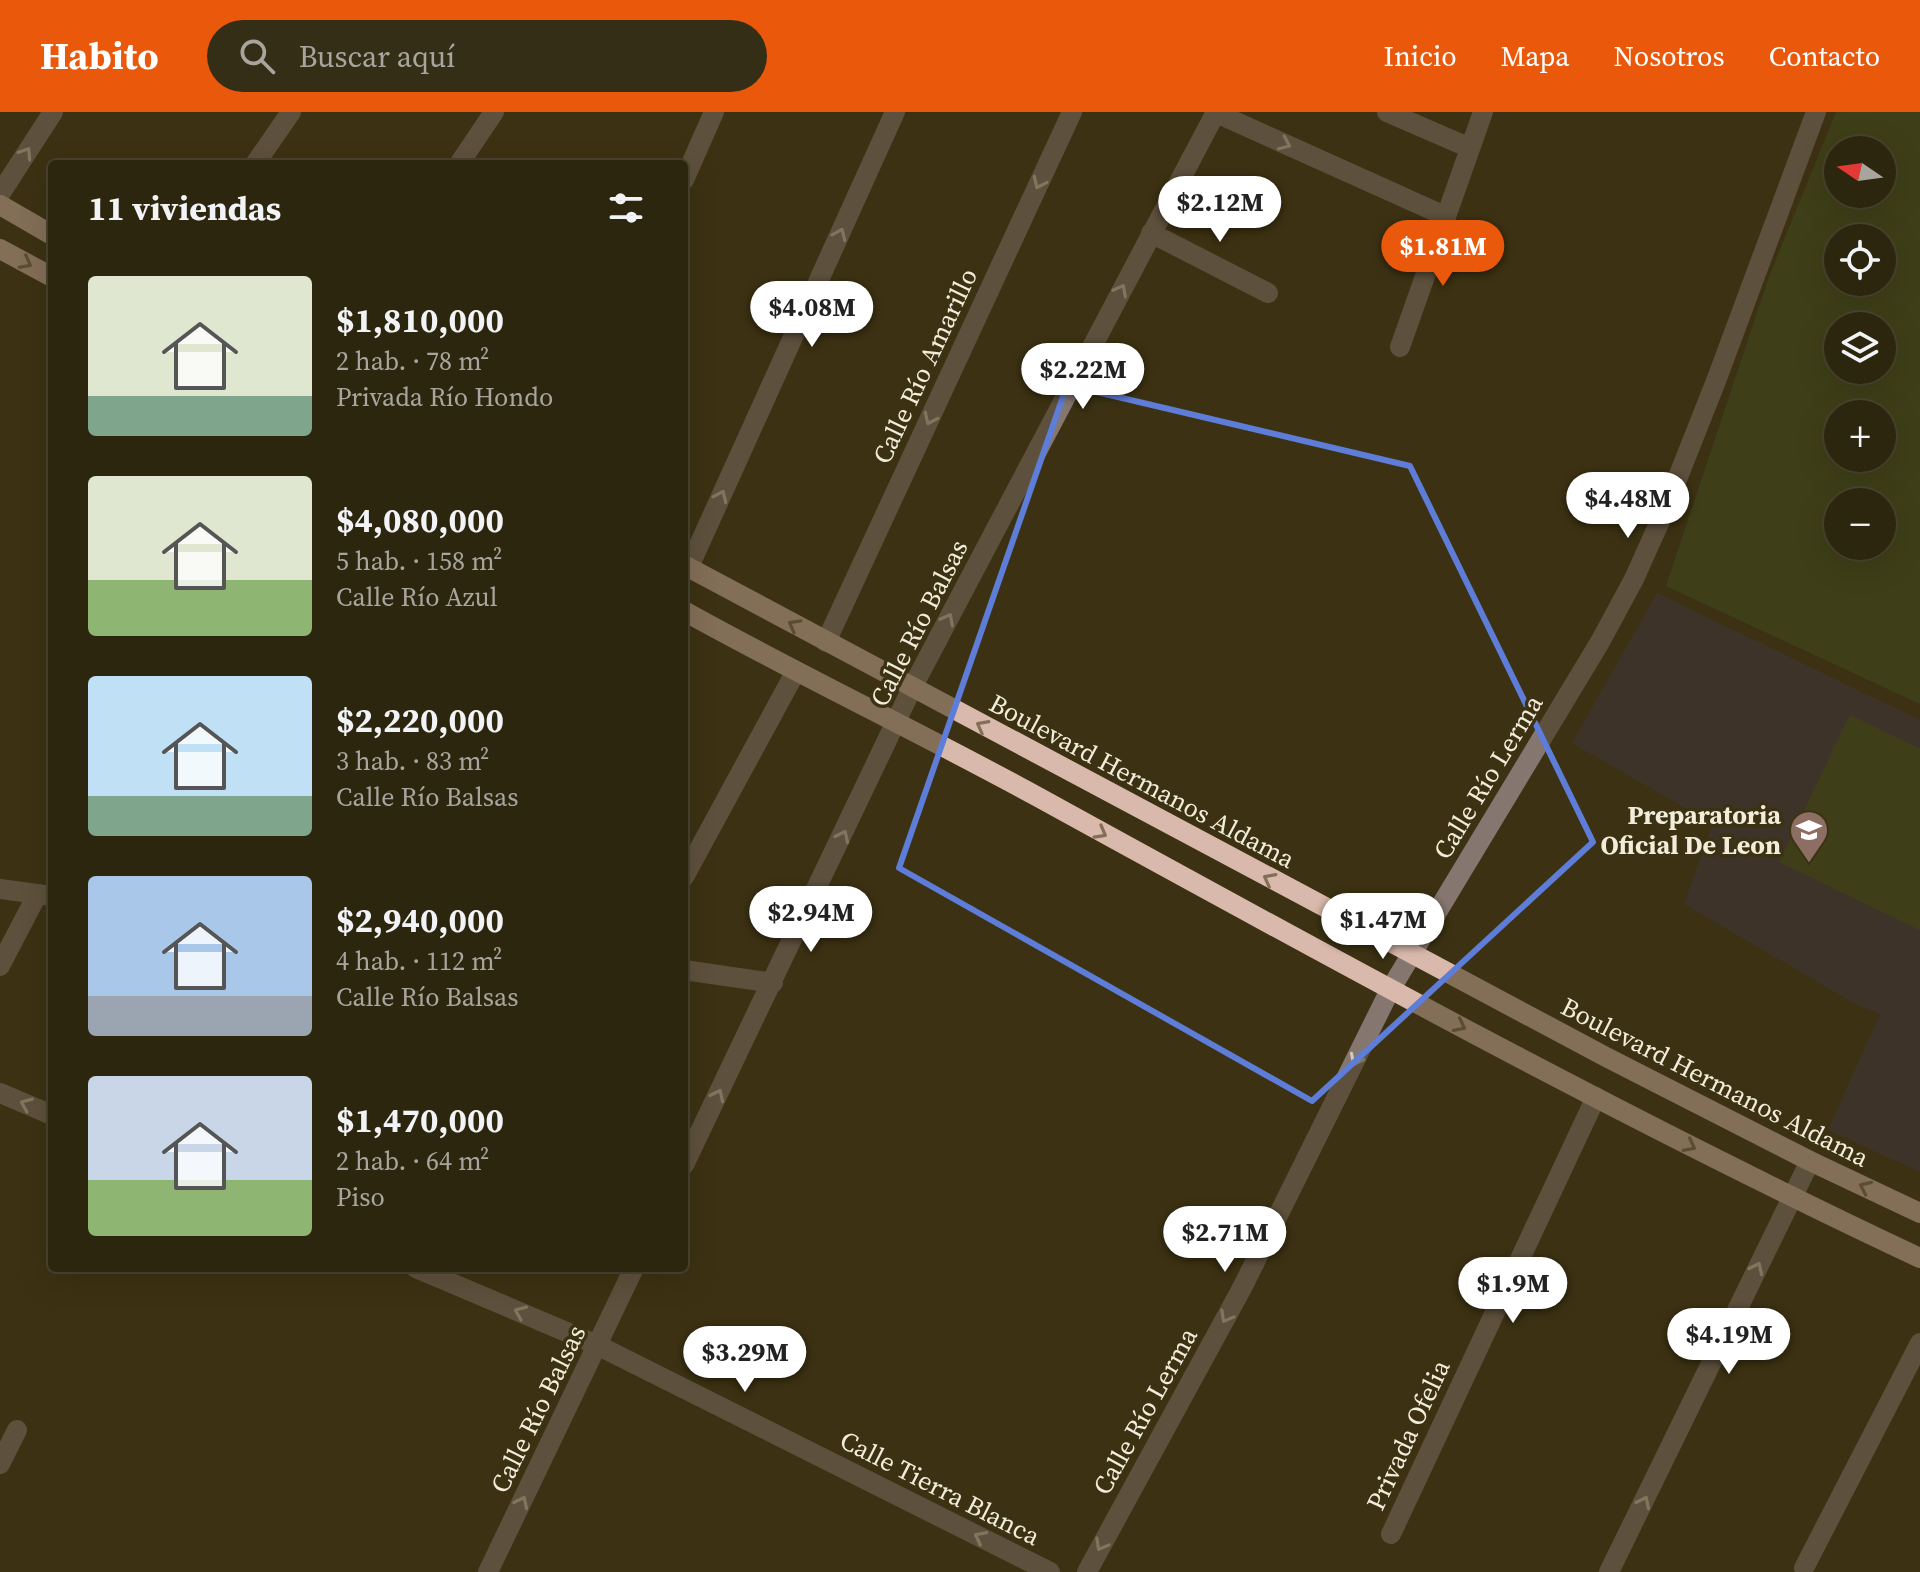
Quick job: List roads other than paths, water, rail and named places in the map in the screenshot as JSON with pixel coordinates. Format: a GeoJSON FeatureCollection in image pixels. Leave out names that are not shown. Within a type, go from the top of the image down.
{"type":"FeatureCollection","features":[{"type":"Feature","properties":{"kind":"main road"},"geometry":{"type":"LineString","coordinates":[[0,205],[48,233]]}},
{"type":"Feature","properties":{"kind":"main road"},"geometry":{"type":"LineString","coordinates":[[0,249],[48,275]]}},
{"type":"Feature","properties":{"kind":"main road","name":"Boulevard Hermanos Aldama"},"geometry":{"type":"LineString","coordinates":[[688,567],[1412,955],[1810,1161],[1920,1213]]}},
{"type":"Feature","properties":{"kind":"main road"},"geometry":{"type":"LineString","coordinates":[[688,617],[1033,795],[1390,990],[1792,1198],[1920,1258]]}},
{"type":"Feature","properties":{"kind":"street"},"geometry":{"type":"LineString","coordinates":[[0,194],[53,112]]}},
{"type":"Feature","properties":{"kind":"street"},"geometry":{"type":"LineString","coordinates":[[258,160],[291,112]]}},
{"type":"Feature","properties":{"kind":"street"},"geometry":{"type":"LineString","coordinates":[[462,160],[494,112]]}},
{"type":"Feature","properties":{"kind":"street"},"geometry":{"type":"LineString","coordinates":[[688,171],[714,112]]}},
{"type":"Feature","properties":{"kind":"street"},"geometry":{"type":"LineString","coordinates":[[688,562],[895,112]]}},
{"type":"Feature","properties":{"kind":"street","name":"Calle Río Amarillo"},"geometry":{"type":"LineString","coordinates":[[826,642],[1072,112]]}},
{"type":"Feature","properties":{"kind":"street"},"geometry":{"type":"LineString","coordinates":[[1215,112],[1445,216]]}},
{"type":"Feature","properties":{"kind":"street","name":"Calle Río Balsas"},"geometry":{"type":"LineString","coordinates":[[688,1157],[912,688],[1215,112]]}},
{"type":"Feature","properties":{"kind":"street"},"geometry":{"type":"LineString","coordinates":[[1387,112],[1470,148]]}},
{"type":"Feature","properties":{"kind":"street"},"geometry":{"type":"LineString","coordinates":[[1400,347],[1483,112]]}},
{"type":"Feature","properties":{"kind":"street","name":"Calle Río Lerma"},"geometry":{"type":"LineString","coordinates":[[1087,1572],[1242,1288],[1390,990],[1600,642],[1634,579],[1716,381],[1816,112]]}},
{"type":"Feature","properties":{"kind":"street"},"geometry":{"type":"LineString","coordinates":[[1151,233],[1268,293]]}},
{"type":"Feature","properties":{"kind":"street"},"geometry":{"type":"LineString","coordinates":[[688,870],[796,671]]}},
{"type":"Feature","properties":{"kind":"street"},"geometry":{"type":"LineString","coordinates":[[0,889],[44,895],[0,966]]}},
{"type":"Feature","properties":{"kind":"street"},"geometry":{"type":"LineString","coordinates":[[688,971],[773,983]]}},
{"type":"Feature","properties":{"kind":"street"},"geometry":{"type":"LineString","coordinates":[[0,1093],[48,1113]]}},
{"type":"Feature","properties":{"kind":"street","name":"Privada Ofelia"},"geometry":{"type":"LineString","coordinates":[[1391,1534],[1596,1097]]}},
{"type":"Feature","properties":{"kind":"street"},"geometry":{"type":"LineString","coordinates":[[1609,1572],[1810,1161]]}},
{"type":"Feature","properties":{"kind":"street","name":"Calle Tierra Blanca"},"geometry":{"type":"LineString","coordinates":[[425,1272],[597,1345],[1050,1572]]}},
{"type":"Feature","properties":{"kind":"street","name":"Calle Río Balsas"},"geometry":{"type":"LineString","coordinates":[[488,1572],[632,1272]]}},
{"type":"Feature","properties":{"kind":"street"},"geometry":{"type":"LineString","coordinates":[[1804,1568],[1920,1343]]}},
{"type":"Feature","properties":{"kind":"street"},"geometry":{"type":"LineString","coordinates":[[0,1464],[17,1430]]}},
{"type":"Feature","properties":{"kind":"place","name":"Preparatoria Oficial De Leon"},"geometry":{"type":"Point","coordinates":[1809,864]}}]}
